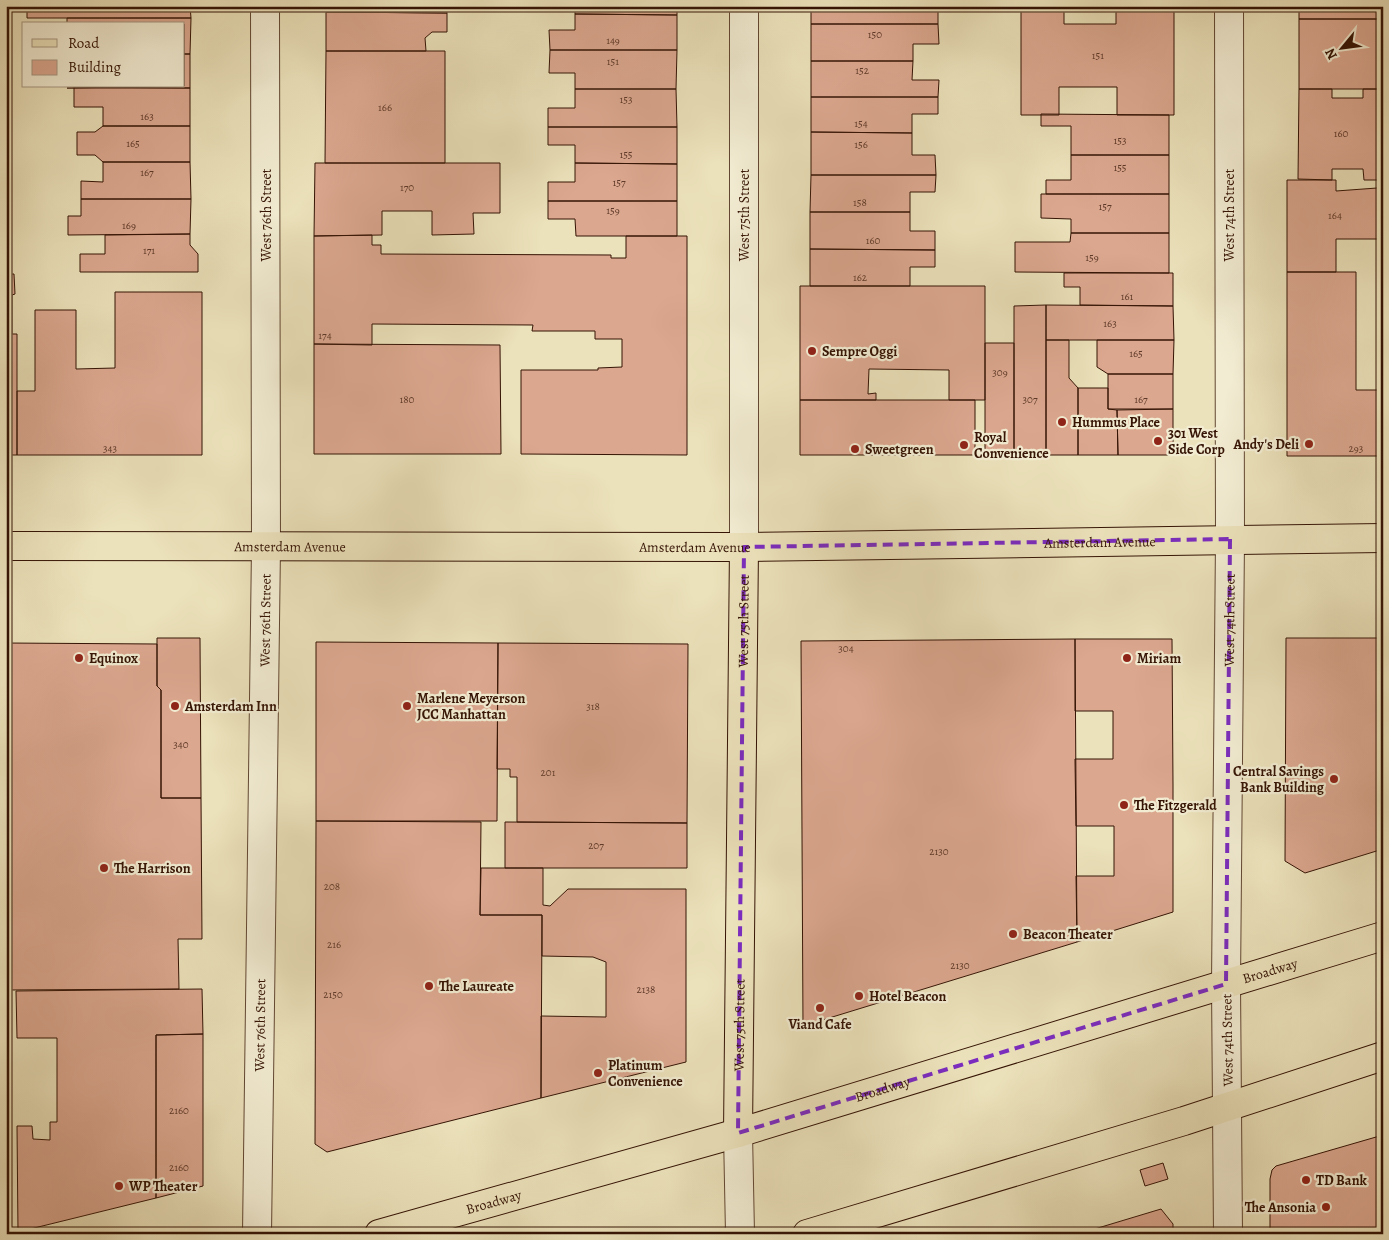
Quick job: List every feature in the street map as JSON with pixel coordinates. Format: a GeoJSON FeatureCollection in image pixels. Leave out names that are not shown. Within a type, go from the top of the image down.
{"type":"FeatureCollection","features":[{"type":"Feature","properties":{"kind":"main road","name":"Amsterdam Avenue"},"geometry":{"type":"LineString","coordinates":[[6,546],[744,547],[1383,538]]}},
{"type":"Feature","properties":{"kind":"main road","name":"West 75th Street"},"geometry":{"type":"LineString","coordinates":[[738,1133],[744,547]]}},
{"type":"Feature","properties":{"kind":"main road","name":"Broadway"},"geometry":{"type":"LineString","coordinates":[[379,1234],[738,1133],[1383,936]]}},
{"type":"Feature","properties":{"kind":"main road"},"geometry":{"type":"LineString","coordinates":[[807,1234],[1228,1106],[1383,1056]]}},
{"type":"Feature","properties":{"kind":"street","name":"West 76th Street"},"geometry":{"type":"LineString","coordinates":[[257,1234],[266,547],[265,6]]}},
{"type":"Feature","properties":{"kind":"street","name":"West 75th Street"},"geometry":{"type":"LineString","coordinates":[[744,6],[744,547]]}},
{"type":"Feature","properties":{"kind":"street","name":"West 74th Street"},"geometry":{"type":"LineString","coordinates":[[1228,6],[1230,539],[1226,984],[1228,1234]]}},
{"type":"Feature","properties":{"kind":"street","name":"West 75th Street"},"geometry":{"type":"LineString","coordinates":[[738,1133],[740,1234]]}},
{"type":"Feature","properties":{"kind":"highlighted area"},"geometry":{"type":"Polygon","coordinates":[[[1230,539],[1226,984],[738,1133],[744,547],[1230,539]]]}},
{"type":"Feature","properties":{"kind":"building"},"geometry":{"type":"Polygon","coordinates":[[[27,6],[190,6],[191,18],[27,18],[27,6]]]}},
{"type":"Feature","properties":{"kind":"building"},"geometry":{"type":"Polygon","coordinates":[[[326,6],[447,6],[447,13],[326,12],[326,6]]]}},
{"type":"Feature","properties":{"kind":"building"},"geometry":{"type":"Polygon","coordinates":[[[575,6],[677,6],[677,15],[575,14],[575,6]]]}},
{"type":"Feature","properties":{"kind":"building"},"geometry":{"type":"Polygon","coordinates":[[[811,6],[938,7],[938,24],[811,24],[811,6]]]}},
{"type":"Feature","properties":{"kind":"building"},"geometry":{"type":"Polygon","coordinates":[[[1021,6],[1064,6],[1064,24],[1116,24],[1116,6],[1174,6],[1174,115],[1117,115],[1117,87],[1059,87],[1059,115],[1021,115],[1021,6]]]}},
{"type":"Feature","properties":{"kind":"building"},"geometry":{"type":"Polygon","coordinates":[[[1299,6],[1383,6],[1383,19],[1299,19],[1299,6]]]}},
{"type":"Feature","properties":{"kind":"building"},"geometry":{"type":"Polygon","coordinates":[[[326,12],[447,13],[447,32],[432,32],[425,38],[426,51],[326,51],[326,12]]]}},
{"type":"Feature","properties":{"kind":"building"},"geometry":{"type":"Polygon","coordinates":[[[575,14],[677,15],[677,50],[550,50],[549,30],[575,30],[575,14]]]}},
{"type":"Feature","properties":{"kind":"building"},"geometry":{"type":"Polygon","coordinates":[[[67,18],[191,18],[190,54],[185,54],[185,22],[67,22],[67,18]]]}},
{"type":"Feature","properties":{"kind":"building"},"geometry":{"type":"Polygon","coordinates":[[[1299,19],[1383,19],[1383,89],[1299,89],[1299,19]]]}},
{"type":"Feature","properties":{"kind":"building"},"geometry":{"type":"Polygon","coordinates":[[[811,24],[938,24],[939,44],[913,44],[913,61],[811,61],[811,24]]]}},
{"type":"Feature","properties":{"kind":"building"},"geometry":{"type":"Polygon","coordinates":[[[550,50],[677,50],[676,89],[575,89],[575,73],[549,73],[550,50]]]}},
{"type":"Feature","properties":{"kind":"building"},"geometry":{"type":"Polygon","coordinates":[[[326,51],[445,51],[445,163],[325,163],[326,51]]]}},
{"type":"Feature","properties":{"kind":"building"},"geometry":{"type":"Polygon","coordinates":[[[185,54],[190,54],[190,88],[185,88],[185,54]]]}},
{"type":"Feature","properties":{"kind":"building"},"geometry":{"type":"Polygon","coordinates":[[[811,61],[913,61],[912,80],[939,80],[938,97],[811,97],[811,61]]]}},
{"type":"Feature","properties":{"kind":"building"},"geometry":{"type":"Polygon","coordinates":[[[74,88],[190,88],[190,126],[103,126],[103,107],[74,107],[74,88]]]}},
{"type":"Feature","properties":{"kind":"building"},"geometry":{"type":"Polygon","coordinates":[[[575,89],[676,89],[677,127],[548,127],[548,108],[575,108],[575,89]]]}},
{"type":"Feature","properties":{"kind":"building"},"geometry":{"type":"Polygon","coordinates":[[[1299,89],[1332,89],[1332,98],[1363,98],[1363,89],[1383,89],[1383,180],[1364,180],[1363,169],[1332,169],[1332,180],[1298,179],[1299,89]]]}},
{"type":"Feature","properties":{"kind":"building"},"geometry":{"type":"Polygon","coordinates":[[[811,97],[938,97],[938,114],[912,114],[912,133],[811,132],[811,97]]]}},
{"type":"Feature","properties":{"kind":"building"},"geometry":{"type":"Polygon","coordinates":[[[1041,114],[1169,115],[1169,155],[1071,155],[1071,126],[1041,126],[1041,114]]]}},
{"type":"Feature","properties":{"kind":"building"},"geometry":{"type":"Polygon","coordinates":[[[103,126],[190,126],[190,162],[103,162],[95,155],[77,155],[77,132],[95,132],[103,126]]]}},
{"type":"Feature","properties":{"kind":"building"},"geometry":{"type":"Polygon","coordinates":[[[548,127],[677,127],[677,164],[575,163],[575,145],[548,145],[548,127]]]}},
{"type":"Feature","properties":{"kind":"building"},"geometry":{"type":"Polygon","coordinates":[[[811,132],[912,133],[912,155],[935,155],[936,175],[811,175],[811,132]]]}},
{"type":"Feature","properties":{"kind":"building"},"geometry":{"type":"Polygon","coordinates":[[[1071,155],[1169,155],[1169,194],[1046,194],[1046,180],[1071,180],[1071,155]]]}},
{"type":"Feature","properties":{"kind":"building"},"geometry":{"type":"Polygon","coordinates":[[[103,162],[190,162],[191,199],[81,199],[81,181],[103,182],[103,162]]]}},
{"type":"Feature","properties":{"kind":"building"},"geometry":{"type":"Polygon","coordinates":[[[315,163],[500,163],[500,213],[473,213],[474,234],[432,235],[432,211],[382,211],[382,235],[314,236],[315,163]]]}},
{"type":"Feature","properties":{"kind":"building"},"geometry":{"type":"Polygon","coordinates":[[[575,163],[677,164],[677,201],[548,201],[548,182],[575,182],[575,163]]]}},
{"type":"Feature","properties":{"kind":"building"},"geometry":{"type":"Polygon","coordinates":[[[811,175],[936,175],[935,192],[910,192],[910,212],[810,212],[811,175]]]}},
{"type":"Feature","properties":{"kind":"building"},"geometry":{"type":"Polygon","coordinates":[[[1287,180],[1336,180],[1336,191],[1377,188],[1383,191],[1383,239],[1336,239],[1336,272],[1287,272],[1287,180]]]}},
{"type":"Feature","properties":{"kind":"building"},"geometry":{"type":"Polygon","coordinates":[[[1041,194],[1169,194],[1169,233],[1071,233],[1071,219],[1041,218],[1041,194]]]}},
{"type":"Feature","properties":{"kind":"building"},"geometry":{"type":"Polygon","coordinates":[[[81,199],[191,199],[190,234],[68,235],[68,216],[81,216],[81,199]]]}},
{"type":"Feature","properties":{"kind":"building"},"geometry":{"type":"Polygon","coordinates":[[[548,201],[677,201],[677,236],[576,236],[575,219],[548,219],[548,201]]]}},
{"type":"Feature","properties":{"kind":"building"},"geometry":{"type":"Polygon","coordinates":[[[810,212],[910,212],[910,231],[935,231],[935,250],[810,249],[810,212]]]}},
{"type":"Feature","properties":{"kind":"building"},"geometry":{"type":"Polygon","coordinates":[[[1071,233],[1169,233],[1169,273],[1015,272],[1015,242],[1070,242],[1071,233]]]}},
{"type":"Feature","properties":{"kind":"building"},"geometry":{"type":"Polygon","coordinates":[[[190,234],[190,245],[198,254],[198,272],[80,272],[80,254],[105,254],[105,235],[190,234]]]}},
{"type":"Feature","properties":{"kind":"building"},"geometry":{"type":"Polygon","coordinates":[[[372,235],[372,245],[381,245],[381,254],[611,255],[611,258],[626,258],[626,236],[687,236],[687,455],[521,454],[521,370],[598,370],[598,368],[622,367],[622,339],[595,339],[595,331],[532,331],[533,325],[372,324],[372,345],[314,344],[314,236],[372,235]]]}},
{"type":"Feature","properties":{"kind":"building"},"geometry":{"type":"Polygon","coordinates":[[[810,249],[935,250],[935,267],[910,267],[910,286],[810,286],[810,249]]]}},
{"type":"Feature","properties":{"kind":"building"},"geometry":{"type":"Polygon","coordinates":[[[1287,272],[1356,272],[1356,390],[1383,390],[1383,456],[1287,456],[1287,272]]]}},
{"type":"Feature","properties":{"kind":"building"},"geometry":{"type":"Polygon","coordinates":[[[1064,273],[1173,273],[1173,306],[1080,305],[1080,287],[1064,287],[1064,273]]]}},
{"type":"Feature","properties":{"kind":"building"},"geometry":{"type":"Polygon","coordinates":[[[6,274],[14,274],[15,294],[12,295],[12,334],[17,334],[17,455],[6,455],[6,274]]]}},
{"type":"Feature","properties":{"kind":"building"},"geometry":{"type":"Polygon","coordinates":[[[800,286],[985,286],[985,400],[949,400],[949,370],[869,369],[868,394],[876,393],[876,400],[800,400],[800,286]]]}},
{"type":"Feature","properties":{"kind":"building"},"geometry":{"type":"Polygon","coordinates":[[[115,292],[202,292],[202,455],[17,455],[17,391],[35,391],[35,310],[76,310],[76,369],[115,368],[115,292]]]}},
{"type":"Feature","properties":{"kind":"building"},"geometry":{"type":"Polygon","coordinates":[[[1046,305],[1173,306],[1174,340],[1046,340],[1046,305]]]}},
{"type":"Feature","properties":{"kind":"building"},"geometry":{"type":"Polygon","coordinates":[[[1046,305],[1046,455],[1014,455],[1014,306],[1046,305]]]}},
{"type":"Feature","properties":{"kind":"building","name":"Hummus Place"},"geometry":{"type":"Polygon","coordinates":[[[1046,340],[1069,340],[1069,378],[1078,388],[1078,455],[1046,455],[1046,340]]]}},
{"type":"Feature","properties":{"kind":"building"},"geometry":{"type":"Polygon","coordinates":[[[1097,340],[1174,340],[1173,374],[1108,374],[1097,367],[1097,340]]]}},
{"type":"Feature","properties":{"kind":"building"},"geometry":{"type":"Polygon","coordinates":[[[985,343],[1014,343],[1014,455],[985,455],[985,343]]]}},
{"type":"Feature","properties":{"kind":"building"},"geometry":{"type":"Polygon","coordinates":[[[314,344],[500,345],[501,454],[314,454],[314,344]]]}},
{"type":"Feature","properties":{"kind":"building"},"geometry":{"type":"Polygon","coordinates":[[[1108,374],[1173,374],[1173,409],[1108,409],[1108,374]]]}},
{"type":"Feature","properties":{"kind":"building"},"geometry":{"type":"Polygon","coordinates":[[[1078,388],[1108,388],[1108,409],[1117,410],[1118,455],[1078,455],[1078,388]]]}},
{"type":"Feature","properties":{"kind":"building"},"geometry":{"type":"Polygon","coordinates":[[[800,400],[975,400],[975,455],[800,455],[800,400]]]}},
{"type":"Feature","properties":{"kind":"building"},"geometry":{"type":"Polygon","coordinates":[[[1173,409],[1173,455],[1118,455],[1117,410],[1173,409]]]}},
{"type":"Feature","properties":{"kind":"building"},"geometry":{"type":"Polygon","coordinates":[[[157,638],[200,638],[201,798],[161,798],[161,690],[157,686],[157,638]]]}},
{"type":"Feature","properties":{"kind":"building","name":"Central Savings Bank Building"},"geometry":{"type":"Polygon","coordinates":[[[1286,638],[1383,638],[1383,849],[1305,873],[1285,861],[1286,638]]]}},
{"type":"Feature","properties":{"kind":"building"},"geometry":{"type":"Polygon","coordinates":[[[1075,639],[1077,942],[803,1026],[801,641],[1075,639]]]}},
{"type":"Feature","properties":{"kind":"building","name":"The Fitzgerald"},"geometry":{"type":"Polygon","coordinates":[[[1075,639],[1172,639],[1173,785],[1173,912],[1077,942],[1076,876],[1114,876],[1114,826],[1076,826],[1075,759],[1113,759],[1113,711],[1075,711],[1075,639]]]}},
{"type":"Feature","properties":{"kind":"building","name":"Marlene Meyerson JCC Manhattan"},"geometry":{"type":"Polygon","coordinates":[[[316,642],[498,643],[497,821],[316,821],[316,642]]]}},
{"type":"Feature","properties":{"kind":"building","name":"The Harrison"},"geometry":{"type":"Polygon","coordinates":[[[6,643],[157,644],[157,686],[161,690],[161,798],[201,798],[202,939],[178,939],[179,989],[6,990],[6,643]]]}},
{"type":"Feature","properties":{"kind":"building"},"geometry":{"type":"Polygon","coordinates":[[[498,643],[688,644],[687,823],[517,822],[517,777],[510,777],[510,769],[497,769],[498,643]]]}},
{"type":"Feature","properties":{"kind":"building","name":"The Laureate"},"geometry":{"type":"Polygon","coordinates":[[[316,821],[481,822],[480,915],[542,915],[541,1098],[327,1152],[315,1144],[316,821]]]}},
{"type":"Feature","properties":{"kind":"building"},"geometry":{"type":"Polygon","coordinates":[[[505,822],[687,823],[687,868],[505,868],[505,822]]]}},
{"type":"Feature","properties":{"kind":"building"},"geometry":{"type":"Polygon","coordinates":[[[481,868],[543,868],[543,905],[550,906],[568,889],[686,889],[686,1062],[541,1098],[541,1016],[606,1017],[606,962],[593,957],[542,956],[542,915],[480,915],[481,868]]]}},
{"type":"Feature","properties":{"kind":"building"},"geometry":{"type":"Polygon","coordinates":[[[202,989],[203,1034],[156,1035],[156,1198],[18,1232],[17,1126],[32,1126],[33,1139],[50,1140],[50,1122],[57,1122],[57,1038],[17,1038],[16,991],[202,989]]]}},
{"type":"Feature","properties":{"kind":"building"},"geometry":{"type":"Polygon","coordinates":[[[203,1034],[203,1186],[156,1198],[156,1035],[203,1034]]]}},
{"type":"Feature","properties":{"kind":"building","name":"The Ansonia"},"geometry":{"type":"Polygon","coordinates":[[[1383,1135],[1383,1234],[1270,1234],[1270,1179],[1272,1170],[1276,1166],[1383,1135]]]}},
{"type":"Feature","properties":{"kind":"building"},"geometry":{"type":"Polygon","coordinates":[[[1163,1163],[1168,1179],[1145,1186],[1140,1170],[1163,1163]]]}},
{"type":"Feature","properties":{"kind":"building"},"geometry":{"type":"Polygon","coordinates":[[[1161,1209],[1173,1224],[1173,1234],[1078,1234],[1161,1209]]]}},
{"type":"Feature","properties":{"kind":"place","name":"Sempre Oggi"},"geometry":{"type":"Point","coordinates":[812,351]}},
{"type":"Feature","properties":{"kind":"place","name":"Hummus Place"},"geometry":{"type":"Point","coordinates":[1062,422]}},
{"type":"Feature","properties":{"kind":"place","name":"301 West Side Corp"},"geometry":{"type":"Point","coordinates":[1158,441]}},
{"type":"Feature","properties":{"kind":"place","name":"Andy's Deli"},"geometry":{"type":"Point","coordinates":[1309,444]}},
{"type":"Feature","properties":{"kind":"place","name":"Royal Convenience"},"geometry":{"type":"Point","coordinates":[964,445]}},
{"type":"Feature","properties":{"kind":"place","name":"Sweetgreen"},"geometry":{"type":"Point","coordinates":[855,449]}},
{"type":"Feature","properties":{"kind":"place","name":"Equinox"},"geometry":{"type":"Point","coordinates":[79,658]}},
{"type":"Feature","properties":{"kind":"place","name":"Miriam"},"geometry":{"type":"Point","coordinates":[1127,658]}},
{"type":"Feature","properties":{"kind":"place","name":"Amsterdam Inn"},"geometry":{"type":"Point","coordinates":[175,706]}},
{"type":"Feature","properties":{"kind":"place","name":"Marlene Meyerson JCC Manhattan"},"geometry":{"type":"Point","coordinates":[407,706]}},
{"type":"Feature","properties":{"kind":"place","name":"Central Savings Bank Building"},"geometry":{"type":"Point","coordinates":[1334,779]}},
{"type":"Feature","properties":{"kind":"place","name":"The Fitzgerald"},"geometry":{"type":"Point","coordinates":[1124,805]}},
{"type":"Feature","properties":{"kind":"place","name":"The Harrison"},"geometry":{"type":"Point","coordinates":[104,868]}},
{"type":"Feature","properties":{"kind":"place","name":"Beacon Theater"},"geometry":{"type":"Point","coordinates":[1013,934]}},
{"type":"Feature","properties":{"kind":"place","name":"The Laureate"},"geometry":{"type":"Point","coordinates":[429,986]}},
{"type":"Feature","properties":{"kind":"place","name":"Hotel Beacon"},"geometry":{"type":"Point","coordinates":[859,996]}},
{"type":"Feature","properties":{"kind":"place","name":"Viand Cafe"},"geometry":{"type":"Point","coordinates":[820,1008]}},
{"type":"Feature","properties":{"kind":"place","name":"Platinum Convenience"},"geometry":{"type":"Point","coordinates":[598,1073]}},
{"type":"Feature","properties":{"kind":"place","name":"TD Bank"},"geometry":{"type":"Point","coordinates":[1306,1180]}},
{"type":"Feature","properties":{"kind":"place","name":"WP Theater"},"geometry":{"type":"Point","coordinates":[119,1186]}},
{"type":"Feature","properties":{"kind":"place","name":"The Ansonia"},"geometry":{"type":"Point","coordinates":[1326,1207]}}]}
